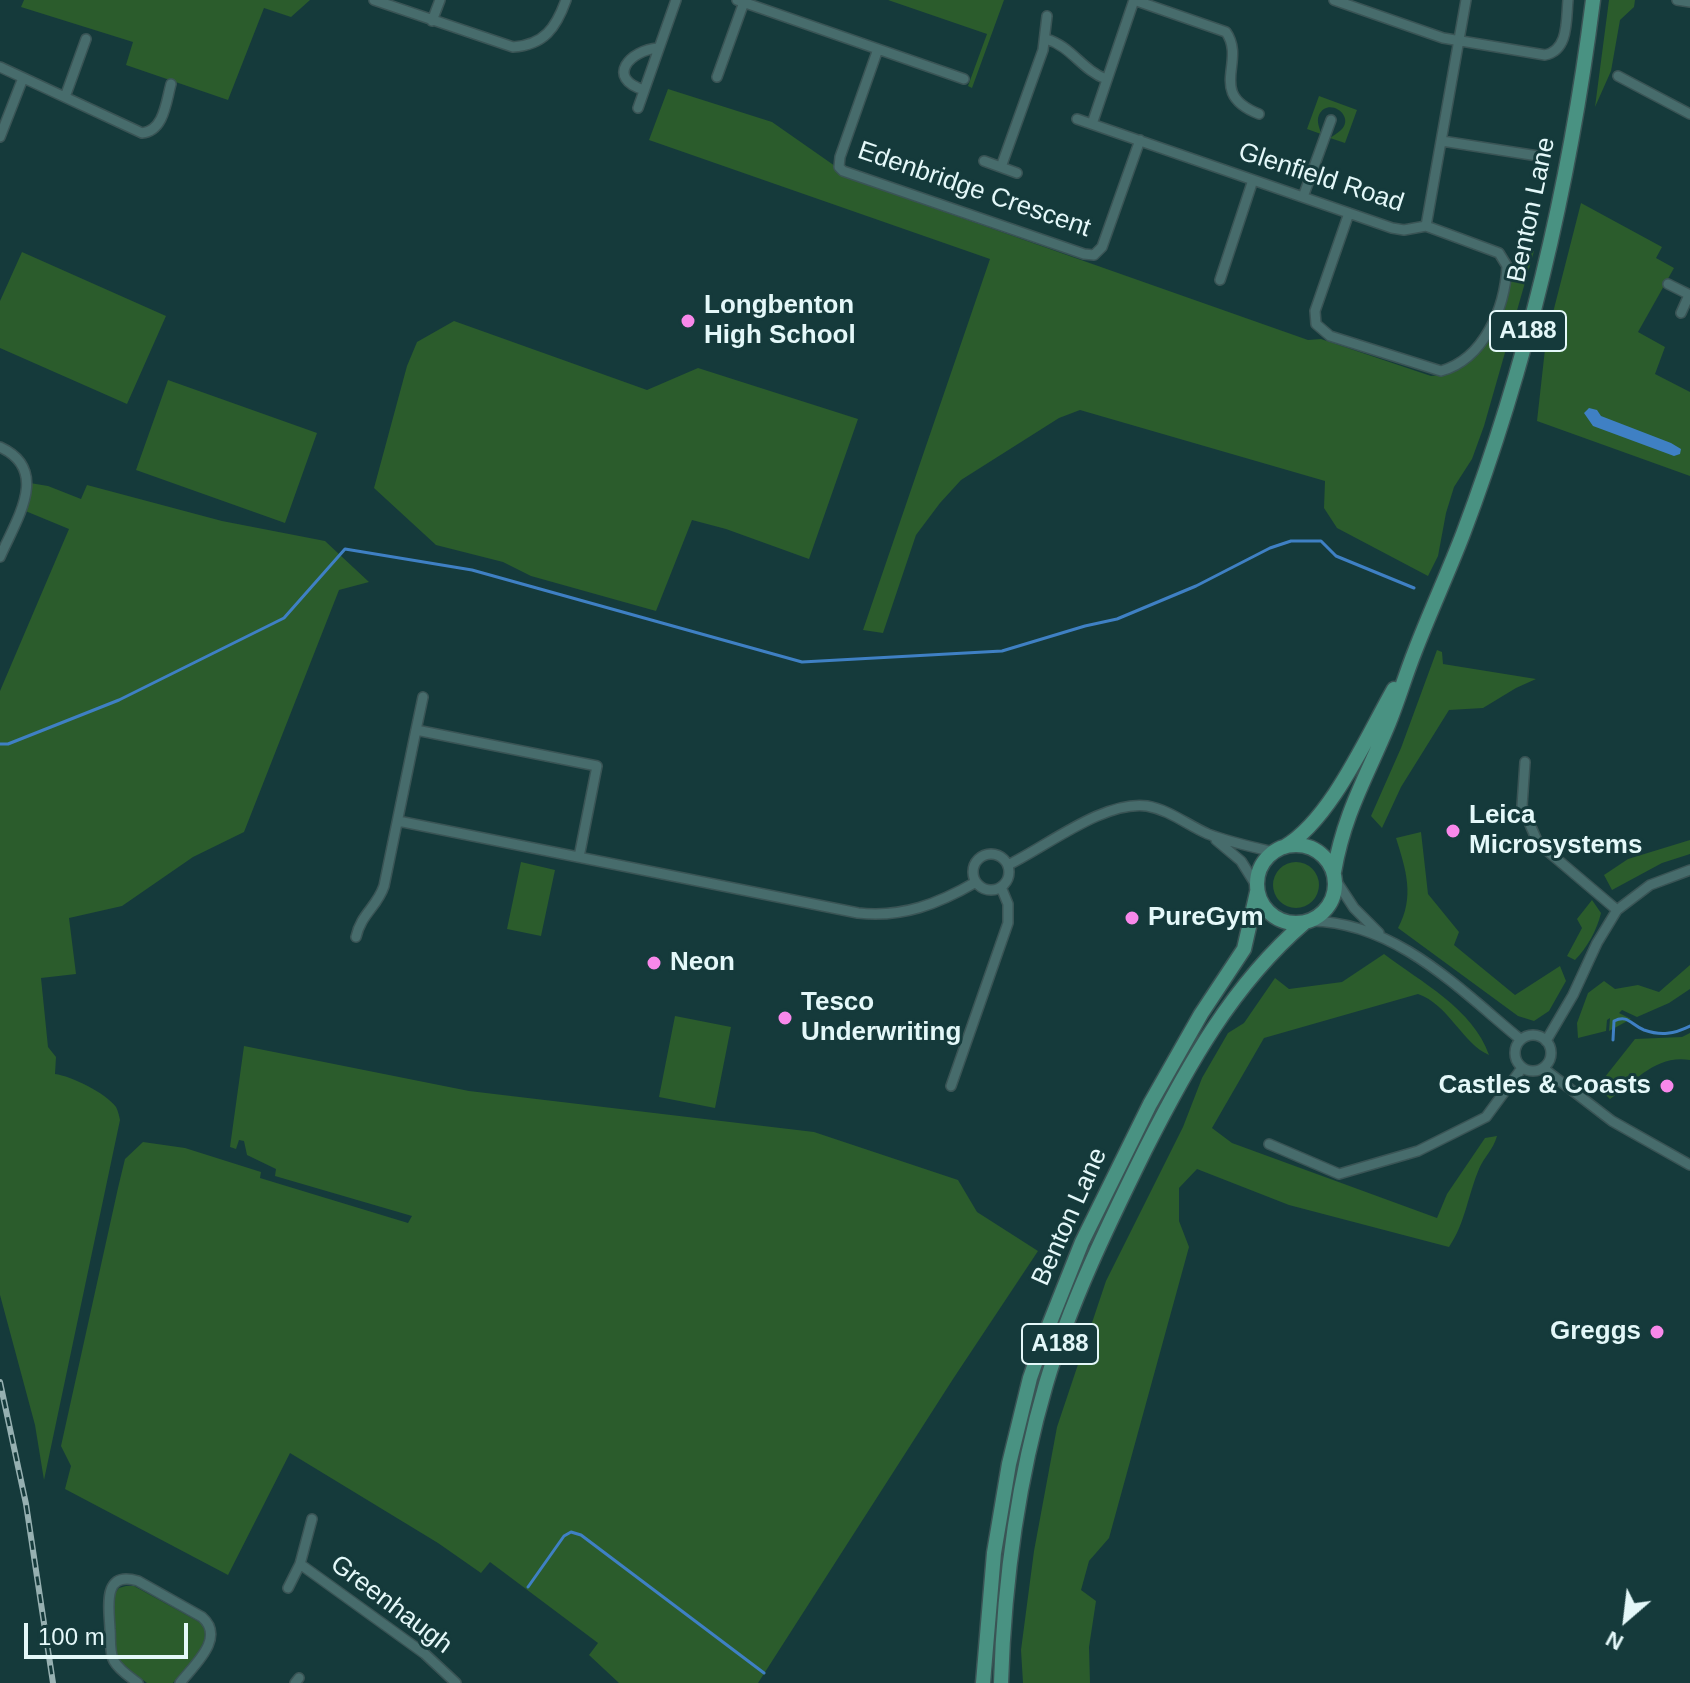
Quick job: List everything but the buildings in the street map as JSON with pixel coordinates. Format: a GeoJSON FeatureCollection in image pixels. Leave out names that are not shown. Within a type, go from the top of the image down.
{"type":"FeatureCollection","features":[{"type":"Feature","properties":{"kind":"main road","name":"Benton Lane"},"geometry":{"type":"LineString","coordinates":[[1334,876],[1346,818],[1387,728],[1476,500],[1533,315],[1577,117],[1593,0]]}},
{"type":"Feature","properties":{"kind":"main road","name":"Benton Lane"},"geometry":{"type":"LineString","coordinates":[[1278,850],[1304,833],[1324,809],[1415,650]]}},
{"type":"Feature","properties":{"kind":"main road"},"geometry":{"type":"LineString","coordinates":[[1278,850],[1301,846],[1316,851],[1325,858],[1334,876]]}},
{"type":"Feature","properties":{"kind":"main road","name":"A188"},"geometry":{"type":"LineString","coordinates":[[1257,889],[1262,863],[1278,850]]}},
{"type":"Feature","properties":{"kind":"main road","name":"A188"},"geometry":{"type":"LineString","coordinates":[[1307,922],[1328,906],[1334,894],[1334,876]]}},
{"type":"Feature","properties":{"kind":"main road","name":"Benton Lane"},"geometry":{"type":"LineString","coordinates":[[983,1683],[993,1567],[1009,1464],[1040,1349],[1082,1242],[1150,1104],[1201,1014],[1244,949],[1257,889]]}},
{"type":"Feature","properties":{"kind":"main road"},"geometry":{"type":"LineString","coordinates":[[1257,889],[1262,904],[1275,918],[1290,923],[1307,922]]}},
{"type":"Feature","properties":{"kind":"main road","name":"Benton Lane"},"geometry":{"type":"LineString","coordinates":[[1001,1683],[1007,1596],[1025,1469],[1047,1382],[1078,1296],[1124,1193],[1209,1033],[1265,960],[1307,922]]}},
{"type":"Feature","properties":{"kind":"street"},"geometry":{"type":"LineString","coordinates":[[374,0],[496,43],[521,46],[540,40],[551,31],[566,0]]}},
{"type":"Feature","properties":{"kind":"street"},"geometry":{"type":"LineString","coordinates":[[432,21],[440,0]]}},
{"type":"Feature","properties":{"kind":"street"},"geometry":{"type":"LineString","coordinates":[[638,108],[676,0]]}},
{"type":"Feature","properties":{"kind":"street"},"geometry":{"type":"LineString","coordinates":[[1092,124],[1134,0],[1226,32],[1231,44],[1234,97],[1241,106],[1259,114]]}},
{"type":"Feature","properties":{"kind":"street"},"geometry":{"type":"LineString","coordinates":[[1334,0],[1460,42],[1540,55],[1550,55],[1561,47],[1568,0]]}},
{"type":"Feature","properties":{"kind":"street","name":"Glenfield Road"},"geometry":{"type":"LineString","coordinates":[[1077,119],[1401,230],[1426,226],[1466,0]]}},
{"type":"Feature","properties":{"kind":"street"},"geometry":{"type":"LineString","coordinates":[[1677,0],[1690,2]]}},
{"type":"Feature","properties":{"kind":"street"},"geometry":{"type":"LineString","coordinates":[[717,77],[740,1],[964,79]]}},
{"type":"Feature","properties":{"kind":"street"},"geometry":{"type":"LineString","coordinates":[[1001,167],[1046,39],[1047,16]]}},
{"type":"Feature","properties":{"kind":"street"},"geometry":{"type":"LineString","coordinates":[[65,97],[86,39]]}},
{"type":"Feature","properties":{"kind":"street"},"geometry":{"type":"LineString","coordinates":[[1046,39],[1062,45],[1088,70],[1106,79]]}},
{"type":"Feature","properties":{"kind":"street"},"geometry":{"type":"LineString","coordinates":[[644,90],[628,84],[624,77],[625,69],[639,53],[658,48]]}},
{"type":"Feature","properties":{"kind":"street","name":"Edenbridge Crescent"},"geometry":{"type":"LineString","coordinates":[[878,49],[839,167],[916,197],[1094,255],[1102,247],[1140,140]]}},
{"type":"Feature","properties":{"kind":"street"},"geometry":{"type":"LineString","coordinates":[[0,67],[145,133],[158,126],[171,84]]}},
{"type":"Feature","properties":{"kind":"street"},"geometry":{"type":"LineString","coordinates":[[1618,76],[1690,114]]}},
{"type":"Feature","properties":{"kind":"street"},"geometry":{"type":"LineString","coordinates":[[0,137],[23,78]]}},
{"type":"Feature","properties":{"kind":"street"},"geometry":{"type":"LineString","coordinates":[[1303,197],[1331,120]]}},
{"type":"Feature","properties":{"kind":"street"},"geometry":{"type":"LineString","coordinates":[[1442,141],[1538,156]]}},
{"type":"Feature","properties":{"kind":"street"},"geometry":{"type":"LineString","coordinates":[[984,161],[1017,173]]}},
{"type":"Feature","properties":{"kind":"street"},"geometry":{"type":"LineString","coordinates":[[1220,280],[1253,180]]}},
{"type":"Feature","properties":{"kind":"street"},"geometry":{"type":"LineString","coordinates":[[1349,213],[1315,311],[1316,324],[1330,336],[1441,371],[1454,366],[1488,336],[1507,266],[1504,258],[1495,251],[1426,226]]}},
{"type":"Feature","properties":{"kind":"street"},"geometry":{"type":"LineString","coordinates":[[1668,284],[1690,295],[1681,313]]}},
{"type":"Feature","properties":{"kind":"street"},"geometry":{"type":"LineString","coordinates":[[0,447],[13,453],[24,466],[29,487],[0,557]]}},
{"type":"Feature","properties":{"kind":"street"},"geometry":{"type":"LineString","coordinates":[[356,937],[364,915],[381,894],[423,697]]}},
{"type":"Feature","properties":{"kind":"street"},"geometry":{"type":"LineString","coordinates":[[416,730],[597,766],[579,857]]}},
{"type":"Feature","properties":{"kind":"street"},"geometry":{"type":"LineString","coordinates":[[1525,762],[1522,806],[1538,843],[1617,910]]}},
{"type":"Feature","properties":{"kind":"street"},"geometry":{"type":"LineString","coordinates":[[1008,865],[1090,821],[1131,806],[1164,811],[1207,833],[1241,861],[1257,889]]}},
{"type":"Feature","properties":{"kind":"street"},"geometry":{"type":"LineString","coordinates":[[398,821],[872,915],[922,908],[976,882]]}},
{"type":"Feature","properties":{"kind":"street"},"geometry":{"type":"LineString","coordinates":[[1207,833],[1278,850]]}},
{"type":"Feature","properties":{"kind":"street"},"geometry":{"type":"LineString","coordinates":[[984,856],[997,856],[1008,865],[1007,879],[1001,887],[987,890],[976,882],[974,867],[984,856]]}},
{"type":"Feature","properties":{"kind":"street"},"geometry":{"type":"LineString","coordinates":[[1546,1041],[1617,910],[1650,885],[1690,870]]}},
{"type":"Feature","properties":{"kind":"street"},"geometry":{"type":"LineString","coordinates":[[1334,876],[1354,908],[1385,938],[1430,967],[1520,1039]]}},
{"type":"Feature","properties":{"kind":"street"},"geometry":{"type":"LineString","coordinates":[[951,1086],[1008,923],[1008,904],[1001,887]]}},
{"type":"Feature","properties":{"kind":"street"},"geometry":{"type":"LineString","coordinates":[[1307,922],[1345,924],[1385,938]]}},
{"type":"Feature","properties":{"kind":"street"},"geometry":{"type":"LineString","coordinates":[[1531,1035],[1546,1041],[1551,1055],[1543,1068],[1537,1071],[1522,1068],[1514,1056],[1520,1039],[1531,1035]]}},
{"type":"Feature","properties":{"kind":"street"},"geometry":{"type":"LineString","coordinates":[[1269,1144],[1339,1174],[1418,1151],[1486,1117],[1522,1068]]}},
{"type":"Feature","properties":{"kind":"street"},"geometry":{"type":"LineString","coordinates":[[1543,1068],[1612,1121],[1690,1165]]}},
{"type":"Feature","properties":{"kind":"street","name":"Greenhaugh"},"geometry":{"type":"LineString","coordinates":[[288,1588],[300,1564],[312,1519]]}},
{"type":"Feature","properties":{"kind":"street","name":"Greenhaugh"},"geometry":{"type":"LineString","coordinates":[[300,1564],[425,1654],[456,1683]]}},
{"type":"Feature","properties":{"kind":"street"},"geometry":{"type":"LineString","coordinates":[[138,1683],[120,1669],[111,1653],[109,1593],[115,1583],[127,1578],[190,1609],[210,1625],[212,1637],[209,1645],[180,1683]]}},
{"type":"Feature","properties":{"kind":"green space"},"geometry":{"type":"Polygon","coordinates":[[[24,0],[310,0],[291,17],[264,8],[228,100],[126,65],[133,42],[21,7],[24,0]]]}},
{"type":"Feature","properties":{"kind":"green space"},"geometry":{"type":"Polygon","coordinates":[[[888,0],[1004,0],[972,88],[968,86],[987,34],[888,0]]]}},
{"type":"Feature","properties":{"kind":"green space"},"geometry":{"type":"Polygon","coordinates":[[[1609,0],[1635,0],[1634,7],[1620,20],[1611,71],[1595,107],[1609,0]]]}},
{"type":"Feature","properties":{"kind":"green space"},"geometry":{"type":"Polygon","coordinates":[[[668,89],[772,122],[835,166],[840,175],[1308,340],[1321,339],[1431,376],[1460,367],[1485,346],[1497,329],[1521,248],[1534,251],[1484,426],[1472,459],[1454,487],[1438,556],[1428,576],[1337,528],[1324,508],[1325,481],[1080,410],[1059,418],[961,480],[916,535],[883,633],[863,630],[990,259],[649,140],[668,89]]]}},
{"type":"Feature","properties":{"kind":"green space"},"geometry":{"type":"Polygon","coordinates":[[[1319,96],[1357,110],[1345,143],[1330,138],[1345,125],[1343,114],[1334,108],[1328,107],[1319,115],[1321,134],[1307,129],[1319,96]]]}},
{"type":"Feature","properties":{"kind":"green space"},"geometry":{"type":"Polygon","coordinates":[[[1581,203],[1662,247],[1656,258],[1674,268],[1638,332],[1665,347],[1655,374],[1690,392],[1690,476],[1537,421],[1546,340],[1581,203]]]}},
{"type":"Feature","properties":{"kind":"green space"},"geometry":{"type":"Polygon","coordinates":[[[22,252],[166,316],[127,404],[0,348],[0,301],[22,252]]]}},
{"type":"Feature","properties":{"kind":"green space"},"geometry":{"type":"Polygon","coordinates":[[[454,321],[647,390],[698,368],[858,419],[809,559],[692,520],[656,611],[531,576],[503,562],[436,545],[374,488],[407,366],[417,342],[454,321]]]}},
{"type":"Feature","properties":{"kind":"green space"},"geometry":{"type":"Polygon","coordinates":[[[168,380],[317,433],[285,523],[136,470],[168,380]]]}},
{"type":"Feature","properties":{"kind":"green space"},"geometry":{"type":"Polygon","coordinates":[[[30,483],[48,486],[81,499],[87,485],[222,521],[325,541],[369,582],[339,590],[244,832],[193,857],[122,906],[69,918],[76,974],[41,978],[48,1047],[56,1057],[55,1074],[97,1091],[116,1107],[120,1120],[44,1480],[35,1425],[0,1295],[0,691],[69,529],[23,510],[31,493],[30,483]]]}},
{"type":"Feature","properties":{"kind":"green space"},"geometry":{"type":"Polygon","coordinates":[[[1437,650],[1442,652],[1443,664],[1536,679],[1483,708],[1449,710],[1401,787],[1382,828],[1371,816],[1401,748],[1437,650]]]}},
{"type":"Feature","properties":{"kind":"green space"},"geometry":{"type":"Polygon","coordinates":[[[1421,832],[1428,894],[1459,932],[1454,945],[1515,995],[1560,966],[1566,981],[1549,1011],[1534,1021],[1518,1016],[1398,928],[1406,905],[1407,883],[1396,838],[1421,832]]]}},
{"type":"Feature","properties":{"kind":"green space"},"geometry":{"type":"Polygon","coordinates":[[[1690,840],[1690,854],[1662,863],[1612,890],[1604,875],[1628,859],[1690,840]]]}},
{"type":"Feature","properties":{"kind":"green space"},"geometry":{"type":"Polygon","coordinates":[[[521,862],[555,870],[541,936],[507,929],[521,862]]]}},
{"type":"Feature","properties":{"kind":"green space"},"geometry":{"type":"Polygon","coordinates":[[[1296,862],[1312,869],[1319,885],[1312,901],[1296,908],[1280,901],[1273,885],[1280,869],[1296,862]]]}},
{"type":"Feature","properties":{"kind":"green space"},"geometry":{"type":"Polygon","coordinates":[[[1592,900],[1601,913],[1594,932],[1575,960],[1567,956],[1582,928],[1577,919],[1592,900]]]}},
{"type":"Feature","properties":{"kind":"green space"},"geometry":{"type":"Polygon","coordinates":[[[1384,954],[1459,1010],[1489,1055],[1471,1042],[1438,1006],[1418,994],[1264,1038],[1212,1128],[1232,1143],[1437,1218],[1447,1194],[1485,1138],[1497,1136],[1479,1169],[1454,1238],[1449,1247],[1289,1205],[1197,1169],[1179,1188],[1179,1221],[1189,1247],[1109,1538],[1089,1561],[1081,1590],[1096,1601],[1089,1647],[1090,1683],[1023,1683],[1021,1650],[1034,1551],[1057,1427],[1106,1281],[1183,1127],[1202,1078],[1228,1033],[1244,1023],[1275,978],[1289,989],[1342,982],[1384,954]]]}},
{"type":"Feature","properties":{"kind":"green space"},"geometry":{"type":"Polygon","coordinates":[[[1690,965],[1690,989],[1669,1003],[1637,1017],[1622,1010],[1619,1013],[1631,1019],[1609,1031],[1610,1018],[1606,1031],[1578,1038],[1577,1023],[1588,993],[1604,981],[1615,989],[1638,985],[1659,992],[1690,965]]]}},
{"type":"Feature","properties":{"kind":"green space"},"geometry":{"type":"Polygon","coordinates":[[[675,1016],[731,1027],[715,1108],[659,1097],[675,1016]]]}},
{"type":"Feature","properties":{"kind":"green space"},"geometry":{"type":"Polygon","coordinates":[[[1690,1033],[1690,1060],[1678,1059],[1657,1065],[1610,1099],[1597,1087],[1635,1039],[1682,1037],[1690,1033]]]}},
{"type":"Feature","properties":{"kind":"green space"},"geometry":{"type":"Polygon","coordinates":[[[244,1046],[469,1091],[814,1132],[958,1180],[977,1212],[1038,1251],[758,1683],[619,1683],[589,1655],[598,1643],[490,1562],[481,1573],[438,1543],[290,1453],[228,1575],[65,1489],[71,1466],[61,1446],[118,1188],[125,1159],[143,1142],[185,1148],[261,1172],[260,1178],[408,1223],[412,1216],[275,1176],[276,1169],[247,1155],[244,1141],[239,1140],[236,1149],[230,1147],[244,1046]]]}},
{"type":"Feature","properties":{"kind":"green space"},"geometry":{"type":"Polygon","coordinates":[[[134,1586],[201,1623],[205,1630],[202,1646],[173,1683],[147,1683],[122,1664],[115,1652],[113,1596],[119,1588],[134,1586]]]}},
{"type":"Feature","properties":{"kind":"water"},"geometry":{"type":"Polygon","coordinates":[[[1589,408],[1597,410],[1601,416],[1671,443],[1681,449],[1680,454],[1674,456],[1593,426],[1584,413],[1589,408]]]}},
{"type":"Feature","properties":{"kind":"waterway"},"geometry":{"type":"LineString","coordinates":[[0,744],[8,744],[119,700],[284,618],[345,549],[472,570],[802,662],[1002,651],[1117,619],[1291,541],[1321,541],[1336,556],[1414,588]]}},
{"type":"Feature","properties":{"kind":"waterway"},"geometry":{"type":"LineString","coordinates":[[1613,1040],[1614,1021],[1619,1019],[1626,1019],[1656,1033],[1673,1032],[1690,1026]]}},
{"type":"Feature","properties":{"kind":"waterway"},"geometry":{"type":"LineString","coordinates":[[528,1587],[564,1536],[571,1532],[581,1535],[764,1673]]}},
{"type":"Feature","properties":{"kind":"railway"},"geometry":{"type":"LineString","coordinates":[[0,1382],[26,1504],[53,1683]]}},
{"type":"Feature","properties":{"kind":"place","name":"Longbenton High School"},"geometry":{"type":"Point","coordinates":[688,321]}},
{"type":"Feature","properties":{"kind":"place","name":"Leica Microsystems"},"geometry":{"type":"Point","coordinates":[1453,831]}},
{"type":"Feature","properties":{"kind":"place","name":"PureGym"},"geometry":{"type":"Point","coordinates":[1132,918]}},
{"type":"Feature","properties":{"kind":"place","name":"Neon"},"geometry":{"type":"Point","coordinates":[654,963]}},
{"type":"Feature","properties":{"kind":"place","name":"Tesco Underwriting"},"geometry":{"type":"Point","coordinates":[785,1018]}},
{"type":"Feature","properties":{"kind":"place","name":"Castles & Coasts"},"geometry":{"type":"Point","coordinates":[1667,1086]}},
{"type":"Feature","properties":{"kind":"place","name":"Greggs"},"geometry":{"type":"Point","coordinates":[1657,1332]}}]}
